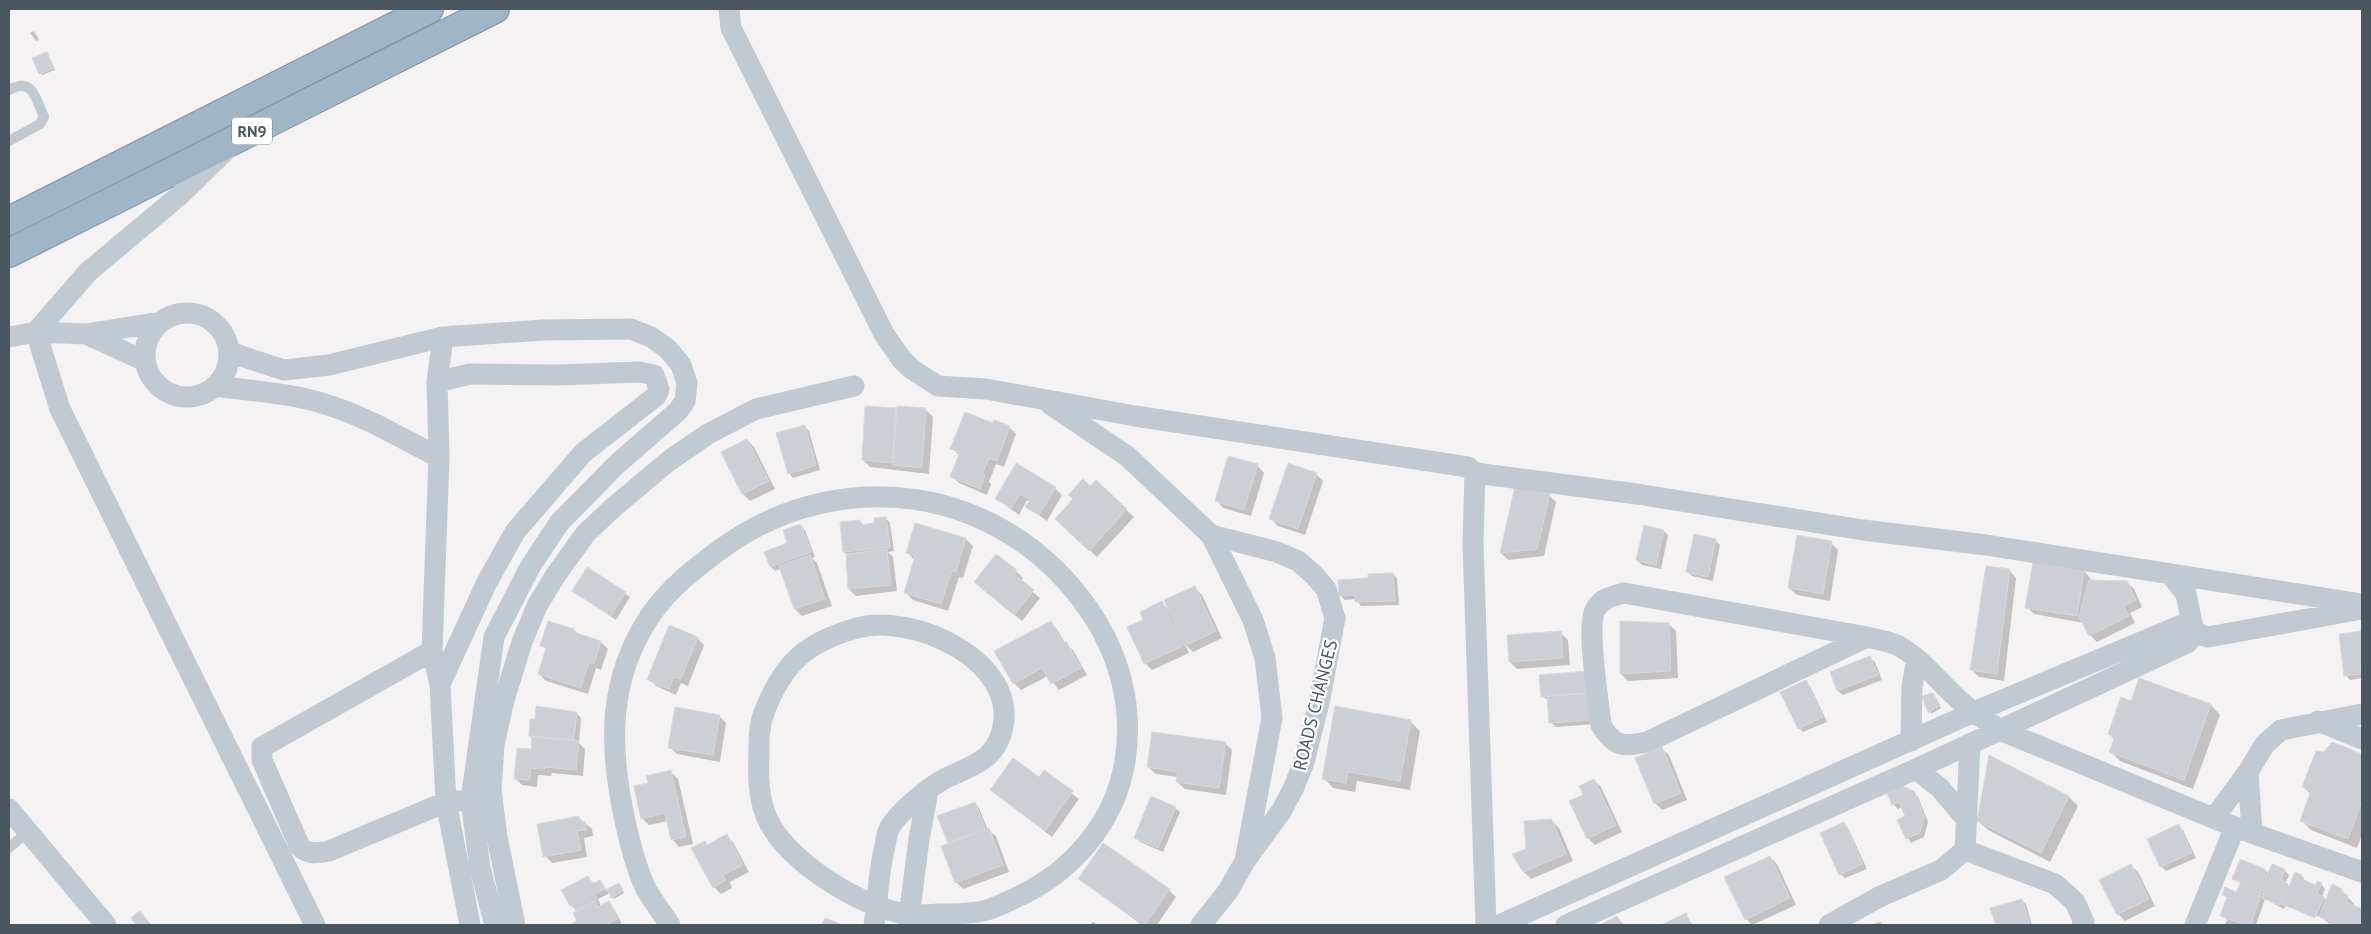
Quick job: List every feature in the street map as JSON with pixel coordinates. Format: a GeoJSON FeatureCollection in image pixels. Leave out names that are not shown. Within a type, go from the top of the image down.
{"type":"FeatureCollection","features":[{"type":"Feature","properties":{"kind":"highway","name":"RN9"},"geometry":{"type":"LineString","coordinates":[[9,221],[428,9]]}},
{"type":"Feature","properties":{"kind":"highway","name":"RN9"},"geometry":{"type":"LineString","coordinates":[[9,253],[495,9]]}},
{"type":"Feature","properties":{"kind":"street"},"geometry":{"type":"LineString","coordinates":[[729,9],[731,28],[884,334],[897,354],[913,370],[938,386],[986,389],[1135,416],[1468,467],[1475,473],[1637,494],[1863,530],[1986,545],[2362,604]]}},
{"type":"Feature","properties":{"kind":"street"},"geometry":{"type":"LineString","coordinates":[[36,332],[88,272],[180,195],[239,138]]}},
{"type":"Feature","properties":{"kind":"street"},"geometry":{"type":"LineString","coordinates":[[185,313],[198,314],[210,320],[219,328],[226,339],[228,352],[226,371],[215,386],[204,393],[191,397],[167,392],[157,384],[149,373],[145,361],[146,346],[151,333],[161,322],[172,315],[185,313]]}},
{"type":"Feature","properties":{"kind":"street"},"geometry":{"type":"LineString","coordinates":[[9,337],[36,332],[86,334],[161,322]]}},
{"type":"Feature","properties":{"kind":"street"},"geometry":{"type":"LineString","coordinates":[[228,352],[284,370],[328,365],[443,337],[544,330],[630,329],[651,337],[668,349],[681,365],[686,383],[685,401],[678,412],[611,470],[559,523],[511,600],[494,637],[471,800],[480,868],[495,925]]}},
{"type":"Feature","properties":{"kind":"street"},"geometry":{"type":"LineString","coordinates":[[36,332],[60,409],[315,925]]}},
{"type":"Feature","properties":{"kind":"street"},"geometry":{"type":"LineString","coordinates":[[86,334],[145,361]]}},
{"type":"Feature","properties":{"kind":"street"},"geometry":{"type":"LineString","coordinates":[[443,337],[437,382],[439,457],[432,651],[440,684],[446,802],[470,925]]}},
{"type":"Feature","properties":{"kind":"street"},"geometry":{"type":"LineString","coordinates":[[437,382],[470,374],[559,375],[639,372],[654,375],[659,389],[656,396],[584,453],[515,532],[487,582],[440,684]]}},
{"type":"Feature","properties":{"kind":"street"},"geometry":{"type":"LineString","coordinates":[[215,386],[300,397],[328,405],[364,419],[439,457]]}},
{"type":"Feature","properties":{"kind":"street"},"geometry":{"type":"LineString","coordinates":[[516,925],[497,837],[491,790],[494,745],[504,700],[522,642],[537,606],[555,576],[586,533],[608,512],[662,466],[708,434],[756,409],[854,386]]}},
{"type":"Feature","properties":{"kind":"street"},"geometry":{"type":"LineString","coordinates":[[1042,398],[1127,456],[1211,534],[1253,620],[1265,658],[1272,718],[1245,861]]}},
{"type":"Feature","properties":{"kind":"street"},"geometry":{"type":"LineString","coordinates":[[1475,473],[1473,544],[1486,925]]}},
{"type":"Feature","properties":{"kind":"street"},"geometry":{"type":"LineString","coordinates":[[670,925],[646,889],[629,844],[613,750],[614,713],[625,669],[648,620],[675,584],[746,531],[780,514],[831,500],[886,495],[934,502],[993,523],[1041,554],[1070,583],[1093,616],[1119,667],[1128,709],[1125,763],[1111,809],[1079,853],[1057,875],[1017,897],[984,911],[909,920],[875,916],[819,875],[794,853],[768,821],[758,787],[760,721],[775,683],[799,654],[828,636],[873,623],[909,626],[933,634],[955,645],[979,665],[998,689],[1003,710],[1003,730],[994,748],[980,764],[946,779],[928,791],[909,806],[889,828],[878,878],[875,916]]}},
{"type":"Feature","properties":{"kind":"street","name":"ROADS CHANGES"},"geometry":{"type":"LineString","coordinates":[[1202,925],[1228,891],[1245,861],[1282,810],[1294,787],[1304,762],[1326,668],[1335,618],[1326,589],[1314,574],[1298,562],[1277,552],[1211,534]]}},
{"type":"Feature","properties":{"kind":"street"},"geometry":{"type":"LineString","coordinates":[[1566,925],[1916,769],[2188,643],[2193,639],[2194,632],[2186,594],[2171,575]]}},
{"type":"Feature","properties":{"kind":"street"},"geometry":{"type":"LineString","coordinates":[[1867,636],[1647,742],[1619,745],[1608,738],[1601,725],[1592,633],[1595,610],[1607,598],[1624,593],[1867,636],[1896,645],[1917,659],[1944,688],[2000,730],[2214,818],[2362,872]]}},
{"type":"Feature","properties":{"kind":"street"},"geometry":{"type":"LineString","coordinates":[[1499,925],[1974,712],[2182,625],[2189,626],[2194,632],[2208,636],[2362,609]]}},
{"type":"Feature","properties":{"kind":"street"},"geometry":{"type":"LineString","coordinates":[[432,651],[262,747],[262,760],[300,847],[305,851],[315,854],[329,851],[446,802],[471,800]]}},
{"type":"Feature","properties":{"kind":"street"},"geometry":{"type":"LineString","coordinates":[[1911,741],[1912,686],[1917,659]]}},
{"type":"Feature","properties":{"kind":"street"},"geometry":{"type":"LineString","coordinates":[[2214,818],[2248,772],[2265,744],[2281,730],[2362,714]]}},
{"type":"Feature","properties":{"kind":"street"},"geometry":{"type":"LineString","coordinates":[[2318,722],[2362,739]]}},
{"type":"Feature","properties":{"kind":"street"},"geometry":{"type":"LineString","coordinates":[[1829,925],[1879,897],[1941,870],[1965,850],[1970,744]]}},
{"type":"Feature","properties":{"kind":"street"},"geometry":{"type":"LineString","coordinates":[[1916,769],[1940,788],[1967,820]]}},
{"type":"Feature","properties":{"kind":"street"},"geometry":{"type":"LineString","coordinates":[[2195,925],[2243,829],[2248,772]]}},
{"type":"Feature","properties":{"kind":"street"},"geometry":{"type":"LineString","coordinates":[[909,920],[919,839],[928,791]]}},
{"type":"Feature","properties":{"kind":"street"},"geometry":{"type":"LineString","coordinates":[[9,808],[106,925]]}},
{"type":"Feature","properties":{"kind":"street"},"geometry":{"type":"LineString","coordinates":[[1965,850],[2055,884],[2075,902],[2084,922],[2082,925]]}},
{"type":"Feature","properties":{"kind":"lane"},"geometry":{"type":"LineString","coordinates":[[9,90],[17,86],[24,86],[32,90],[44,117],[40,124],[9,141]]}},
{"type":"Feature","properties":{"kind":"lane"},"geometry":{"type":"LineString","coordinates":[[9,848],[27,832]]}},
{"type":"Feature","properties":{"kind":"building"},"geometry":{"type":"Polygon","coordinates":[[[47,52],[54,68],[39,74],[32,58],[47,52]]]}},
{"type":"Feature","properties":{"kind":"building"},"geometry":{"type":"Polygon","coordinates":[[[865,406],[896,408],[892,463],[862,460],[865,406]]]}},
{"type":"Feature","properties":{"kind":"building"},"geometry":{"type":"Polygon","coordinates":[[[897,406],[926,408],[922,468],[893,465],[897,406]]]}},
{"type":"Feature","properties":{"kind":"building"},"geometry":{"type":"Polygon","coordinates":[[[965,412],[993,423],[994,420],[1010,426],[997,461],[989,458],[982,475],[985,476],[980,489],[950,477],[960,452],[950,449],[965,412]]]}},
{"type":"Feature","properties":{"kind":"building"},"geometry":{"type":"Polygon","coordinates":[[[805,425],[816,465],[788,474],[776,433],[805,425]]]}},
{"type":"Feature","properties":{"kind":"building"},"geometry":{"type":"Polygon","coordinates":[[[747,439],[769,481],[742,494],[721,452],[747,439]]]}},
{"type":"Feature","properties":{"kind":"building"},"geometry":{"type":"Polygon","coordinates":[[[1228,456],[1258,464],[1244,510],[1215,501],[1228,456]]]}},
{"type":"Feature","properties":{"kind":"building"},"geometry":{"type":"Polygon","coordinates":[[[1016,463],[1056,487],[1039,515],[1025,507],[1030,500],[1020,494],[1011,508],[995,499],[1016,463]]]}},
{"type":"Feature","properties":{"kind":"building"},"geometry":{"type":"Polygon","coordinates":[[[1288,463],[1317,473],[1298,529],[1269,519],[1288,463]]]}},
{"type":"Feature","properties":{"kind":"building"},"geometry":{"type":"Polygon","coordinates":[[[1083,479],[1090,486],[1096,480],[1127,509],[1089,551],[1055,519],[1073,499],[1068,495],[1083,479]]]}},
{"type":"Feature","properties":{"kind":"building"},"geometry":{"type":"Polygon","coordinates":[[[1515,486],[1550,494],[1537,549],[1500,553],[1515,486]]]}},
{"type":"Feature","properties":{"kind":"building"},"geometry":{"type":"Polygon","coordinates":[[[886,517],[890,547],[843,552],[840,522],[860,520],[861,525],[874,523],[874,518],[886,517]]]}},
{"type":"Feature","properties":{"kind":"building"},"geometry":{"type":"Polygon","coordinates":[[[915,523],[966,538],[956,572],[952,570],[941,604],[904,593],[915,556],[906,553],[915,523]]]}},
{"type":"Feature","properties":{"kind":"building"},"geometry":{"type":"Polygon","coordinates":[[[801,524],[811,552],[770,567],[764,552],[787,543],[783,530],[801,524]]]}},
{"type":"Feature","properties":{"kind":"building"},"geometry":{"type":"Polygon","coordinates":[[[1644,525],[1664,530],[1656,565],[1636,560],[1644,525]]]}},
{"type":"Feature","properties":{"kind":"building"},"geometry":{"type":"Polygon","coordinates":[[[1694,534],[1716,539],[1708,577],[1686,572],[1694,534]]]}},
{"type":"Feature","properties":{"kind":"building"},"geometry":{"type":"Polygon","coordinates":[[[1797,535],[1832,541],[1823,594],[1788,588],[1797,535]]]}},
{"type":"Feature","properties":{"kind":"building"},"geometry":{"type":"Polygon","coordinates":[[[887,549],[891,585],[848,589],[846,554],[887,549]]]}},
{"type":"Feature","properties":{"kind":"building"},"geometry":{"type":"Polygon","coordinates":[[[996,554],[1017,570],[1014,574],[1034,590],[1014,615],[974,582],[996,554]]]}},
{"type":"Feature","properties":{"kind":"building"},"geometry":{"type":"Polygon","coordinates":[[[810,555],[825,599],[794,609],[779,566],[810,555]]]}},
{"type":"Feature","properties":{"kind":"building"},"geometry":{"type":"Polygon","coordinates":[[[2033,562],[2084,570],[2077,616],[2025,608],[2033,562]]]}},
{"type":"Feature","properties":{"kind":"building"},"geometry":{"type":"Polygon","coordinates":[[[1986,566],[2010,569],[1997,674],[1970,670],[1986,566]]]}},
{"type":"Feature","properties":{"kind":"building"},"geometry":{"type":"Polygon","coordinates":[[[587,567],[626,592],[611,616],[572,591],[587,567]]]}},
{"type":"Feature","properties":{"kind":"building"},"geometry":{"type":"Polygon","coordinates":[[[1393,573],[1395,601],[1355,602],[1355,595],[1339,596],[1338,580],[1368,578],[1368,574],[1393,573]]]}},
{"type":"Feature","properties":{"kind":"building"},"geometry":{"type":"Polygon","coordinates":[[[2089,580],[2127,581],[2136,600],[2124,606],[2129,616],[2089,636],[2079,617],[2089,580]]]}},
{"type":"Feature","properties":{"kind":"building"},"geometry":{"type":"Polygon","coordinates":[[[1195,586],[1216,631],[1185,646],[1164,600],[1195,586]]]}},
{"type":"Feature","properties":{"kind":"building"},"geometry":{"type":"Polygon","coordinates":[[[1162,601],[1183,646],[1144,664],[1127,627],[1143,620],[1140,612],[1162,601]]]}},
{"type":"Feature","properties":{"kind":"building"},"geometry":{"type":"Polygon","coordinates":[[[548,621],[574,629],[573,632],[601,641],[594,664],[589,662],[581,688],[538,674],[546,648],[540,646],[548,621]]]}},
{"type":"Feature","properties":{"kind":"building"},"geometry":{"type":"Polygon","coordinates":[[[1051,621],[1063,643],[1066,641],[1081,668],[1051,684],[1042,668],[1013,684],[994,651],[1051,621]]]}},
{"type":"Feature","properties":{"kind":"building"},"geometry":{"type":"Polygon","coordinates":[[[1620,621],[1669,623],[1671,671],[1620,674],[1620,621]]]}},
{"type":"Feature","properties":{"kind":"building"},"geometry":{"type":"Polygon","coordinates":[[[669,625],[698,637],[681,679],[674,677],[669,689],[647,680],[669,625]]]}},
{"type":"Feature","properties":{"kind":"building"},"geometry":{"type":"Polygon","coordinates":[[[1561,631],[1563,658],[1509,662],[1507,635],[1561,631]]]}},
{"type":"Feature","properties":{"kind":"building"},"geometry":{"type":"Polygon","coordinates":[[[2362,631],[2361,674],[2344,676],[2339,634],[2362,631]]]}},
{"type":"Feature","properties":{"kind":"building"},"geometry":{"type":"Polygon","coordinates":[[[1870,656],[1878,675],[1837,691],[1830,672],[1870,656]]]}},
{"type":"Feature","properties":{"kind":"building"},"geometry":{"type":"Polygon","coordinates":[[[1587,671],[1588,693],[1541,697],[1539,675],[1587,671]]]}},
{"type":"Feature","properties":{"kind":"building"},"geometry":{"type":"Polygon","coordinates":[[[2139,678],[2211,704],[2184,780],[2109,752],[2115,737],[2108,734],[2121,697],[2131,701],[2139,678]]]}},
{"type":"Feature","properties":{"kind":"building"},"geometry":{"type":"Polygon","coordinates":[[[1806,680],[1823,717],[1798,729],[1780,692],[1806,680]]]}},
{"type":"Feature","properties":{"kind":"building"},"geometry":{"type":"Polygon","coordinates":[[[1588,693],[1591,720],[1549,723],[1547,696],[1588,693]]]}},
{"type":"Feature","properties":{"kind":"building"},"geometry":{"type":"Polygon","coordinates":[[[1933,693],[1940,705],[1928,713],[1922,696],[1933,693]]]}},
{"type":"Feature","properties":{"kind":"building"},"geometry":{"type":"Polygon","coordinates":[[[536,706],[577,712],[574,740],[529,736],[530,719],[535,719],[536,706]]]}},
{"type":"Feature","properties":{"kind":"building"},"geometry":{"type":"Polygon","coordinates":[[[1335,706],[1411,720],[1400,781],[1348,772],[1346,783],[1322,779],[1335,706]]]}},
{"type":"Feature","properties":{"kind":"building"},"geometry":{"type":"Polygon","coordinates":[[[675,707],[720,715],[713,755],[668,748],[675,707]]]}},
{"type":"Feature","properties":{"kind":"building"},"geometry":{"type":"Polygon","coordinates":[[[1152,732],[1226,742],[1219,788],[1176,782],[1178,772],[1147,767],[1152,732]]]}},
{"type":"Feature","properties":{"kind":"building"},"geometry":{"type":"Polygon","coordinates":[[[532,737],[579,741],[576,770],[545,767],[545,769],[531,768],[530,780],[514,779],[517,748],[531,749],[532,737]]]}},
{"type":"Feature","properties":{"kind":"building"},"geometry":{"type":"Polygon","coordinates":[[[2332,742],[2362,754],[2362,801],[2348,839],[2300,821],[2311,791],[2302,787],[2316,751],[2324,752],[2332,742]]]}},
{"type":"Feature","properties":{"kind":"building"},"geometry":{"type":"Polygon","coordinates":[[[1662,747],[1681,793],[1654,804],[1635,758],[1662,747]]]}},
{"type":"Feature","properties":{"kind":"building"},"geometry":{"type":"Polygon","coordinates":[[[1989,755],[2069,796],[2041,853],[1977,821],[1989,755]]]}},
{"type":"Feature","properties":{"kind":"building"},"geometry":{"type":"Polygon","coordinates":[[[1013,758],[1039,777],[1044,770],[1073,791],[1045,831],[990,790],[1013,758]]]}},
{"type":"Feature","properties":{"kind":"building"},"geometry":{"type":"Polygon","coordinates":[[[671,770],[686,837],[671,840],[665,813],[641,819],[634,786],[648,783],[646,776],[671,770]]]}},
{"type":"Feature","properties":{"kind":"building"},"geometry":{"type":"Polygon","coordinates":[[[1594,779],[1616,825],[1587,839],[1569,801],[1583,795],[1579,786],[1594,779]]]}},
{"type":"Feature","properties":{"kind":"building"},"geometry":{"type":"Polygon","coordinates":[[[1897,784],[1914,791],[1924,817],[1920,833],[1906,839],[1897,820],[1905,816],[1899,802],[1892,805],[1885,789],[1897,784]]]}},
{"type":"Feature","properties":{"kind":"building"},"geometry":{"type":"Polygon","coordinates":[[[1151,796],[1176,807],[1158,848],[1134,838],[1151,796]]]}},
{"type":"Feature","properties":{"kind":"building"},"geometry":{"type":"Polygon","coordinates":[[[975,802],[985,828],[948,843],[937,816],[975,802]]]}},
{"type":"Feature","properties":{"kind":"building"},"geometry":{"type":"Polygon","coordinates":[[[579,816],[580,822],[585,821],[586,830],[577,831],[581,850],[543,857],[537,824],[579,816]]]}},
{"type":"Feature","properties":{"kind":"building"},"geometry":{"type":"Polygon","coordinates":[[[1552,819],[1566,854],[1523,872],[1512,854],[1526,849],[1524,821],[1552,819]]]}},
{"type":"Feature","properties":{"kind":"building"},"geometry":{"type":"Polygon","coordinates":[[[1844,822],[1863,864],[1839,875],[1820,833],[1844,822]]]}},
{"type":"Feature","properties":{"kind":"building"},"geometry":{"type":"Polygon","coordinates":[[[2179,824],[2192,853],[2160,867],[2147,839],[2179,824]]]}},
{"type":"Feature","properties":{"kind":"building"},"geometry":{"type":"Polygon","coordinates":[[[989,828],[1003,865],[955,883],[941,846],[989,828]]]}},
{"type":"Feature","properties":{"kind":"building"},"geometry":{"type":"Polygon","coordinates":[[[727,834],[743,865],[723,875],[726,880],[713,888],[691,848],[705,841],[707,845],[727,834]]]}},
{"type":"Feature","properties":{"kind":"building"},"geometry":{"type":"Polygon","coordinates":[[[1103,843],[1170,889],[1145,925],[1078,879],[1103,843]]]}},
{"type":"Feature","properties":{"kind":"building"},"geometry":{"type":"Polygon","coordinates":[[[1770,856],[1790,898],[1745,920],[1724,877],[1770,856]]]}},
{"type":"Feature","properties":{"kind":"building"},"geometry":{"type":"Polygon","coordinates":[[[2240,859],[2265,869],[2264,874],[2267,875],[2272,864],[2285,869],[2281,880],[2288,884],[2280,905],[2262,898],[2264,891],[2232,879],[2240,859]]]}},
{"type":"Feature","properties":{"kind":"building"},"geometry":{"type":"Polygon","coordinates":[[[2131,864],[2149,899],[2117,915],[2099,880],[2131,864]]]}},
{"type":"Feature","properties":{"kind":"building"},"geometry":{"type":"Polygon","coordinates":[[[2295,872],[2302,875],[2301,879],[2316,885],[2317,881],[2322,883],[2317,894],[2324,897],[2315,918],[2282,904],[2295,872]]]}},
{"type":"Feature","properties":{"kind":"building"},"geometry":{"type":"Polygon","coordinates":[[[588,876],[592,884],[600,880],[605,889],[594,894],[597,900],[576,911],[572,904],[570,906],[561,890],[588,876]]]}},
{"type":"Feature","properties":{"kind":"building"},"geometry":{"type":"Polygon","coordinates":[[[619,883],[623,891],[611,898],[607,889],[619,883]]]}},
{"type":"Feature","properties":{"kind":"building"},"geometry":{"type":"Polygon","coordinates":[[[2240,884],[2261,892],[2251,925],[2245,925],[2220,916],[2227,897],[2222,895],[2225,887],[2236,892],[2240,884]]]}},
{"type":"Feature","properties":{"kind":"building"},"geometry":{"type":"Polygon","coordinates":[[[2332,884],[2342,889],[2340,892],[2348,895],[2346,902],[2362,909],[2362,925],[2330,925],[2332,922],[2319,917],[2332,884]]]}},
{"type":"Feature","properties":{"kind":"building"},"geometry":{"type":"Polygon","coordinates":[[[2022,899],[2030,925],[1996,925],[1990,908],[2022,899]]]}},
{"type":"Feature","properties":{"kind":"building"},"geometry":{"type":"Polygon","coordinates":[[[595,901],[598,907],[609,901],[619,918],[606,925],[569,925],[577,921],[573,913],[595,901]]]}},
{"type":"Feature","properties":{"kind":"building"},"geometry":{"type":"Polygon","coordinates":[[[140,911],[151,925],[136,925],[131,918],[140,911]]]}},
{"type":"Feature","properties":{"kind":"building"},"geometry":{"type":"Polygon","coordinates":[[[1686,913],[1691,925],[1661,925],[1686,913]]]}},
{"type":"Feature","properties":{"kind":"building"},"geometry":{"type":"Polygon","coordinates":[[[1617,916],[1622,925],[1600,925],[1617,916]]]}},
{"type":"Feature","properties":{"kind":"building"},"geometry":{"type":"Polygon","coordinates":[[[825,918],[843,925],[822,925],[825,918]]]}}]}
